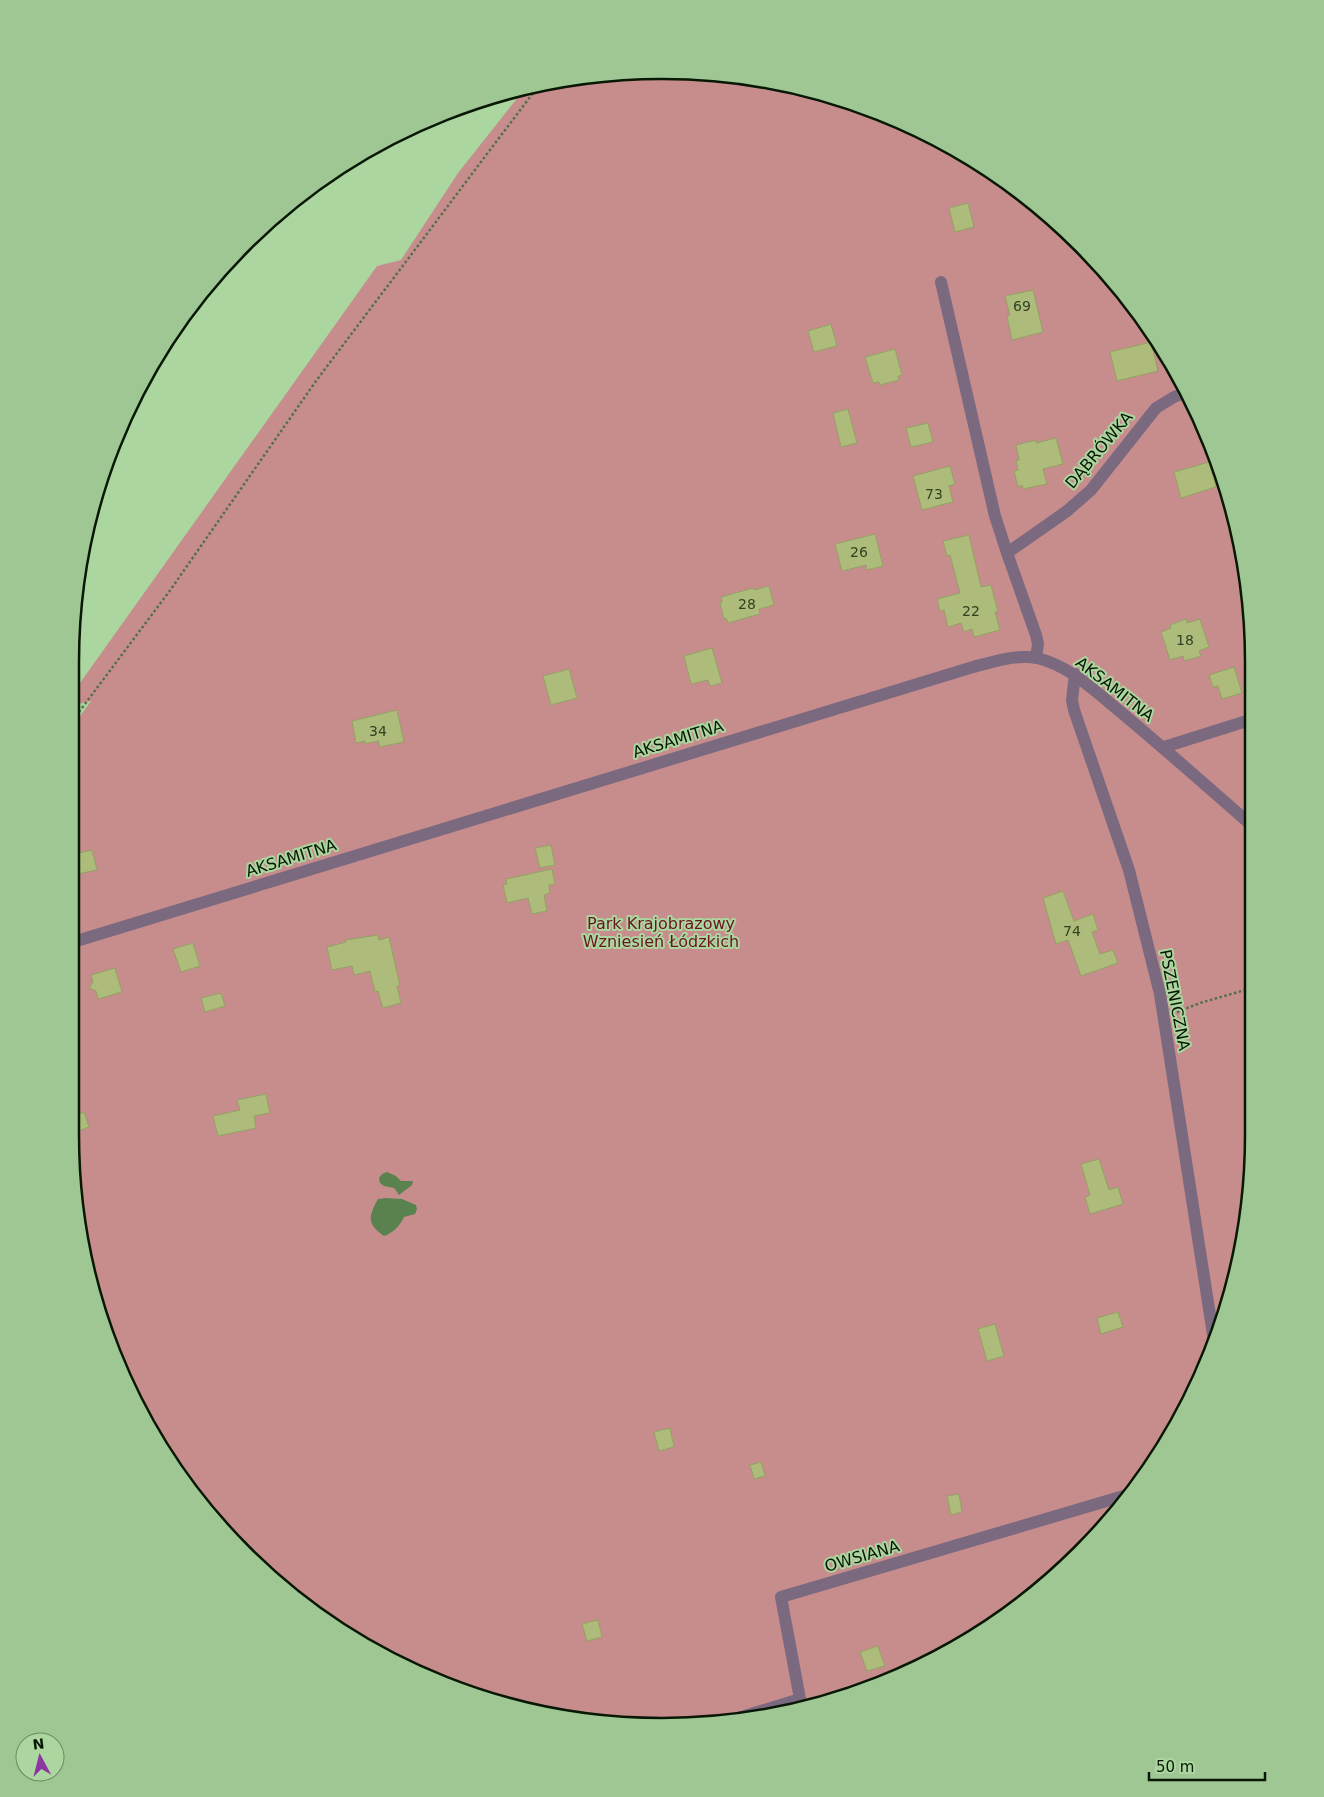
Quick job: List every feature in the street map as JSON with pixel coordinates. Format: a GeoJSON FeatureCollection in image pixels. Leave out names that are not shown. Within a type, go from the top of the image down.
{"type":"FeatureCollection","features":[{"type":"Feature","properties":{"kind":"street"},"geometry":{"type":"LineString","coordinates":[[941,282],[995,516],[1036,635],[1038,644],[1036,658]]}},
{"type":"Feature","properties":{"kind":"street","name":"DĄBRÓWKA"},"geometry":{"type":"LineString","coordinates":[[1007,553],[1067,511],[1091,490],[1156,408],[1180,395]]}},
{"type":"Feature","properties":{"kind":"street","name":"AKSAMITNA"},"geometry":{"type":"LineString","coordinates":[[79,939],[973,666],[1017,657],[1036,658],[1075,674],[1164,748],[1245,820]]}},
{"type":"Feature","properties":{"kind":"street","name":"PSZENICZNA"},"geometry":{"type":"LineString","coordinates":[[1075,674],[1072,700],[1074,710],[1129,870],[1160,994],[1212,1328]]}},
{"type":"Feature","properties":{"kind":"street"},"geometry":{"type":"LineString","coordinates":[[1164,748],[1245,722]]}},
{"type":"Feature","properties":{"kind":"street","name":"OWSIANA"},"geometry":{"type":"LineString","coordinates":[[772,1708],[800,1699],[781,1597],[1119,1497]]}},
{"type":"Feature","properties":{"kind":"path"},"geometry":{"type":"LineString","coordinates":[[79,712],[171,589],[316,381],[532,94]]}},
{"type":"Feature","properties":{"kind":"path"},"geometry":{"type":"LineString","coordinates":[[1164,1017],[1200,1003],[1245,990]]}},
{"type":"Feature","properties":{"kind":"green space","name":"Park Krajobrazowy Wzniesień Łódzkich"},"geometry":{"type":"Polygon","coordinates":[[[624,80],[700,80],[776,90],[849,110],[885,123],[920,139],[986,177],[1047,223],[1101,277],[1125,307],[1167,370],[1201,439],[1225,511],[1234,548],[1244,624],[1245,662],[1244,1173],[1234,1249],[1225,1286],[1201,1358],[1167,1427],[1125,1490],[1101,1520],[1047,1574],[986,1620],[920,1658],[885,1674],[849,1687],[776,1707],[700,1717],[662,1718],[624,1717],[548,1707],[511,1698],[439,1674],[370,1640],[338,1620],[277,1574],[223,1520],[177,1459],[157,1427],[123,1358],[99,1286],[90,1249],[80,1173],[79,1135],[79,718],[91,701],[79,704],[79,684],[377,266],[401,260],[458,173],[518,97],[548,90],[624,80]]]}},
{"type":"Feature","properties":{"kind":"shaded area"},"geometry":{"type":"Polygon","coordinates":[[[387,1172],[396,1176],[401,1181],[413,1181],[412,1185],[399,1195],[394,1188],[380,1183],[379,1178],[387,1172]]]}},
{"type":"Feature","properties":{"kind":"shaded area"},"geometry":{"type":"Polygon","coordinates":[[[378,1199],[402,1199],[416,1205],[417,1209],[415,1214],[404,1217],[396,1229],[384,1236],[374,1228],[371,1215],[378,1199]]]}},
{"type":"Feature","properties":{"kind":"building"},"geometry":{"type":"Polygon","coordinates":[[[968,203],[974,227],[955,232],[949,208],[968,203]]]}},
{"type":"Feature","properties":{"kind":"building"},"geometry":{"type":"Polygon","coordinates":[[[1033,290],[1043,332],[1012,340],[1007,316],[1010,315],[1005,296],[1033,290]]]}},
{"type":"Feature","properties":{"kind":"building"},"geometry":{"type":"Polygon","coordinates":[[[831,324],[837,346],[814,352],[808,331],[831,324]]]}},
{"type":"Feature","properties":{"kind":"building"},"geometry":{"type":"Polygon","coordinates":[[[1150,342],[1158,371],[1117,381],[1110,352],[1150,342]]]}},
{"type":"Feature","properties":{"kind":"building"},"geometry":{"type":"Polygon","coordinates":[[[895,349],[902,375],[898,376],[899,380],[880,385],[879,382],[873,383],[865,357],[895,349]]]}},
{"type":"Feature","properties":{"kind":"building"},"geometry":{"type":"Polygon","coordinates":[[[848,409],[857,443],[841,447],[833,413],[848,409]]]}},
{"type":"Feature","properties":{"kind":"building"},"geometry":{"type":"Polygon","coordinates":[[[928,423],[933,442],[911,447],[906,428],[928,423]]]}},
{"type":"Feature","properties":{"kind":"building"},"geometry":{"type":"Polygon","coordinates":[[[1056,438],[1063,464],[1043,469],[1047,484],[1023,489],[1022,485],[1018,487],[1014,471],[1018,470],[1016,461],[1019,460],[1016,445],[1056,438]]]}},
{"type":"Feature","properties":{"kind":"building"},"geometry":{"type":"Polygon","coordinates":[[[1209,462],[1216,487],[1181,498],[1174,472],[1209,462]]]}},
{"type":"Feature","properties":{"kind":"building"},"geometry":{"type":"Polygon","coordinates":[[[950,466],[955,484],[949,486],[953,502],[922,510],[913,476],[950,466]]]}},
{"type":"Feature","properties":{"kind":"building"},"geometry":{"type":"Polygon","coordinates":[[[875,534],[883,566],[867,570],[866,565],[842,571],[835,544],[875,534]]]}},
{"type":"Feature","properties":{"kind":"building"},"geometry":{"type":"Polygon","coordinates":[[[969,535],[981,587],[991,585],[998,612],[995,612],[1000,630],[974,637],[972,629],[964,632],[961,623],[948,627],[944,610],[940,611],[937,599],[960,593],[950,555],[947,556],[943,541],[969,535]]]}},
{"type":"Feature","properties":{"kind":"building"},"geometry":{"type":"Polygon","coordinates":[[[769,586],[774,605],[759,609],[760,614],[728,623],[726,618],[724,619],[720,603],[722,602],[721,597],[753,588],[754,590],[769,586]]]}},
{"type":"Feature","properties":{"kind":"building"},"geometry":{"type":"Polygon","coordinates":[[[1186,619],[1187,623],[1200,619],[1209,647],[1199,651],[1201,656],[1184,661],[1183,656],[1170,660],[1161,632],[1171,628],[1170,625],[1186,619]]]}},
{"type":"Feature","properties":{"kind":"building"},"geometry":{"type":"Polygon","coordinates":[[[712,648],[722,683],[710,686],[708,680],[691,684],[684,656],[712,648]]]}},
{"type":"Feature","properties":{"kind":"building"},"geometry":{"type":"Polygon","coordinates":[[[1234,667],[1242,693],[1222,699],[1218,686],[1213,687],[1209,675],[1234,667]]]}},
{"type":"Feature","properties":{"kind":"building"},"geometry":{"type":"Polygon","coordinates":[[[569,669],[577,698],[551,705],[543,676],[569,669]]]}},
{"type":"Feature","properties":{"kind":"building"},"geometry":{"type":"Polygon","coordinates":[[[397,710],[404,742],[380,747],[378,741],[365,744],[365,741],[356,743],[352,721],[397,710]]]}},
{"type":"Feature","properties":{"kind":"building"},"geometry":{"type":"Polygon","coordinates":[[[551,845],[555,865],[540,868],[535,848],[551,845]]]}},
{"type":"Feature","properties":{"kind":"building"},"geometry":{"type":"Polygon","coordinates":[[[92,850],[97,870],[79,874],[79,853],[92,850]]]}},
{"type":"Feature","properties":{"kind":"building"},"geometry":{"type":"Polygon","coordinates":[[[552,869],[555,884],[549,885],[550,893],[544,895],[547,911],[532,914],[528,898],[507,903],[503,885],[507,884],[506,879],[552,869]]]}},
{"type":"Feature","properties":{"kind":"building"},"geometry":{"type":"Polygon","coordinates":[[[1063,891],[1074,921],[1093,914],[1098,930],[1092,932],[1100,954],[1113,950],[1118,963],[1081,976],[1068,940],[1056,944],[1043,898],[1063,891]]]}},
{"type":"Feature","properties":{"kind":"building"},"geometry":{"type":"Polygon","coordinates":[[[378,935],[379,940],[389,937],[400,986],[397,986],[401,1003],[383,1008],[378,991],[375,992],[370,971],[354,975],[352,966],[332,970],[327,947],[346,942],[345,940],[378,935]]]}},
{"type":"Feature","properties":{"kind":"building"},"geometry":{"type":"Polygon","coordinates":[[[193,943],[200,966],[181,972],[173,949],[193,943]]]}},
{"type":"Feature","properties":{"kind":"building"},"geometry":{"type":"Polygon","coordinates":[[[115,968],[122,992],[98,999],[96,991],[89,988],[93,982],[91,975],[115,968]]]}},
{"type":"Feature","properties":{"kind":"building"},"geometry":{"type":"Polygon","coordinates":[[[221,993],[225,1006],[205,1012],[201,998],[221,993]]]}},
{"type":"Feature","properties":{"kind":"building"},"geometry":{"type":"Polygon","coordinates":[[[266,1094],[270,1113],[254,1116],[256,1128],[218,1136],[213,1116],[240,1110],[237,1100],[266,1094]]]}},
{"type":"Feature","properties":{"kind":"building"},"geometry":{"type":"Polygon","coordinates":[[[84,1112],[89,1127],[79,1131],[79,1114],[84,1112]]]}},
{"type":"Feature","properties":{"kind":"building"},"geometry":{"type":"Polygon","coordinates":[[[1099,1159],[1109,1190],[1118,1187],[1123,1204],[1090,1214],[1085,1197],[1090,1195],[1081,1164],[1099,1159]]]}},
{"type":"Feature","properties":{"kind":"building"},"geometry":{"type":"Polygon","coordinates":[[[1118,1312],[1123,1327],[1101,1334],[1097,1318],[1118,1312]]]}},
{"type":"Feature","properties":{"kind":"building"},"geometry":{"type":"Polygon","coordinates":[[[995,1324],[1004,1356],[987,1361],[978,1329],[995,1324]]]}},
{"type":"Feature","properties":{"kind":"building"},"geometry":{"type":"Polygon","coordinates":[[[670,1428],[674,1447],[659,1451],[654,1432],[670,1428]]]}},
{"type":"Feature","properties":{"kind":"building"},"geometry":{"type":"Polygon","coordinates":[[[761,1462],[765,1476],[754,1479],[750,1465],[761,1462]]]}},
{"type":"Feature","properties":{"kind":"building"},"geometry":{"type":"Polygon","coordinates":[[[959,1494],[962,1512],[951,1515],[947,1496],[959,1494]]]}},
{"type":"Feature","properties":{"kind":"building"},"geometry":{"type":"Polygon","coordinates":[[[598,1620],[602,1637],[587,1641],[582,1624],[598,1620]]]}},
{"type":"Feature","properties":{"kind":"building"},"geometry":{"type":"Polygon","coordinates":[[[878,1646],[885,1666],[867,1671],[860,1652],[878,1646]]]}}]}
